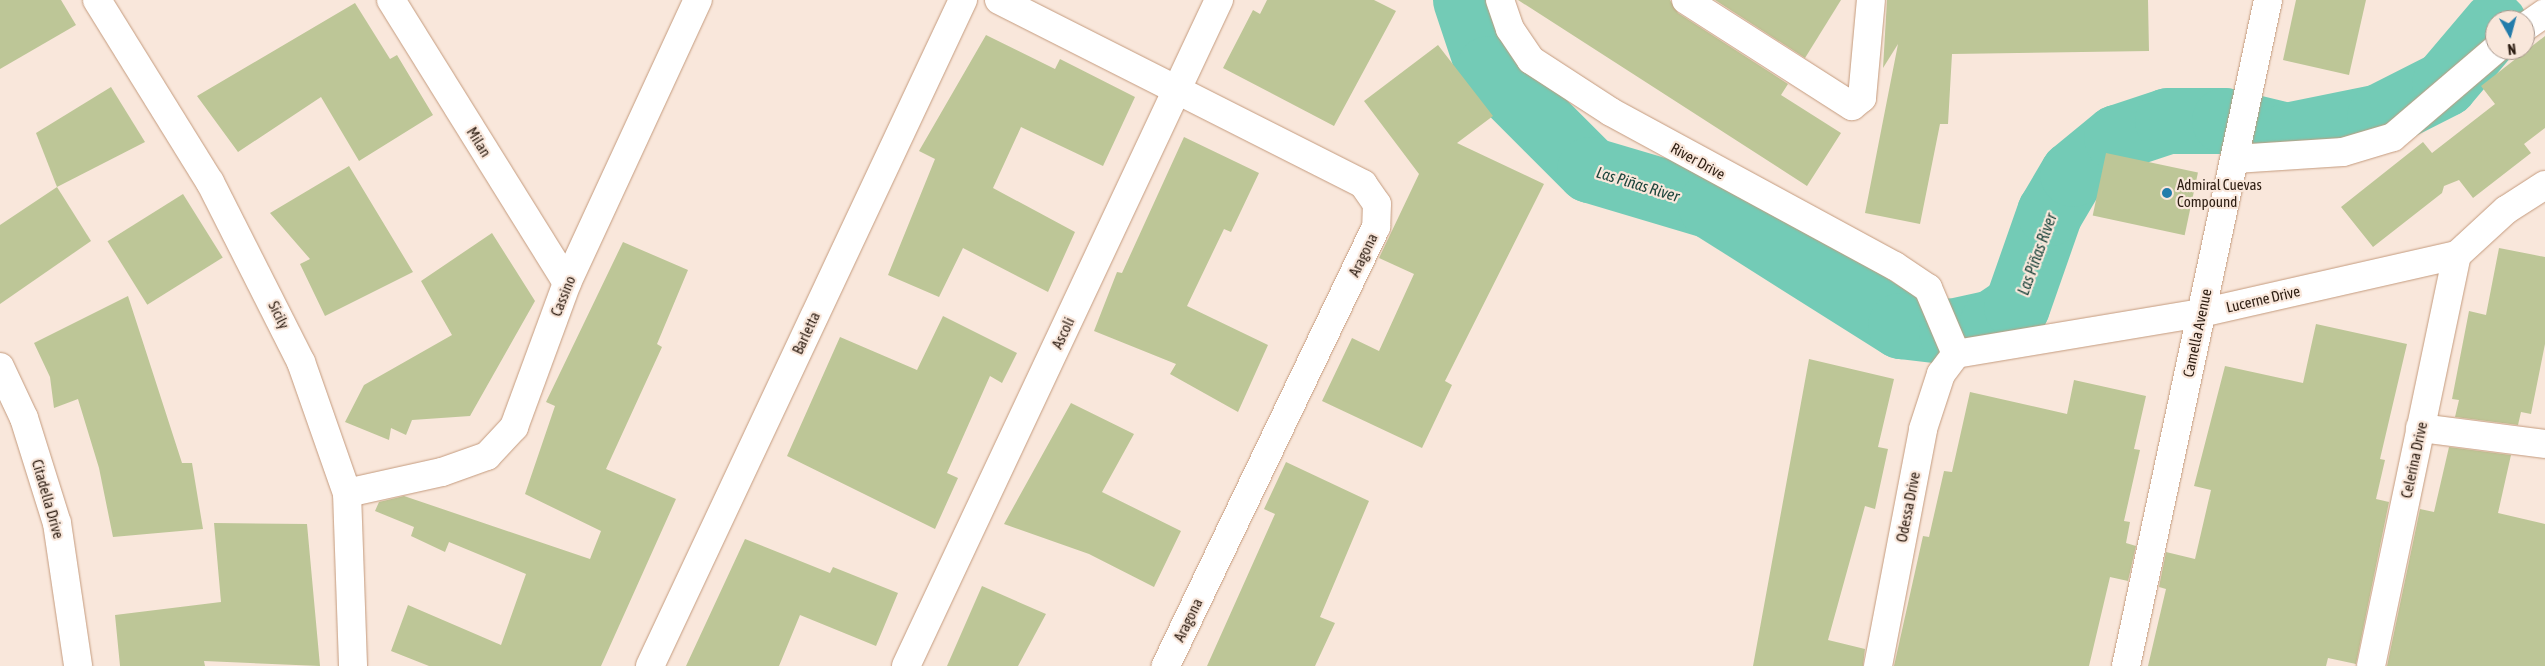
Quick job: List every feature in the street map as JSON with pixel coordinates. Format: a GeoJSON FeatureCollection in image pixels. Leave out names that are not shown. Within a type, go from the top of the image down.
{"type":"FeatureCollection","features":[{"type":"Feature","properties":{"kind":"street","name":"Sicily"},"geometry":{"type":"LineString","coordinates":[[97,0],[210,182],[266,289],[301,362],[348,493],[352,666]]}},
{"type":"Feature","properties":{"kind":"street","name":"Milan"},"geometry":{"type":"LineString","coordinates":[[391,0],[568,283]]}},
{"type":"Feature","properties":{"kind":"street","name":"Cassino"},"geometry":{"type":"LineString","coordinates":[[348,493],[442,472],[487,456],[514,427],[568,283],[698,0]]}},
{"type":"Feature","properties":{"kind":"street","name":"Barletta"},"geometry":{"type":"LineString","coordinates":[[650,666],[963,0]]}},
{"type":"Feature","properties":{"kind":"street","name":"Aragona"},"geometry":{"type":"LineString","coordinates":[[999,0],[1362,184],[1377,204],[1376,227],[1166,666]]}},
{"type":"Feature","properties":{"kind":"street","name":"Ascoli"},"geometry":{"type":"LineString","coordinates":[[906,666],[1219,0]]}},
{"type":"Feature","properties":{"kind":"street","name":"River Drive"},"geometry":{"type":"LineString","coordinates":[[1500,0],[1510,29],[1531,60],[1611,112],[1895,266],[1928,288],[1954,345]]}},
{"type":"Feature","properties":{"kind":"street"},"geometry":{"type":"LineString","coordinates":[[1686,0],[1852,106],[1862,98],[1871,0]]}},
{"type":"Feature","properties":{"kind":"street","name":"Camella Avenue"},"geometry":{"type":"LineString","coordinates":[[2126,666],[2201,313],[2255,74],[2268,0]]}},
{"type":"Feature","properties":{"kind":"street"},"geometry":{"type":"LineString","coordinates":[[2237,151],[2343,152],[2393,136],[2485,58]]}},
{"type":"Feature","properties":{"kind":"street"},"geometry":{"type":"LineString","coordinates":[[2458,255],[2506,210],[2545,185]]}},
{"type":"Feature","properties":{"kind":"street","name":"Lucerne Drive"},"geometry":{"type":"LineString","coordinates":[[1954,345],[2201,313],[2458,255]]}},
{"type":"Feature","properties":{"kind":"street","name":"Celerina Drive"},"geometry":{"type":"LineString","coordinates":[[2371,666],[2458,255]]}},
{"type":"Feature","properties":{"kind":"street","name":"Odessa Drive"},"geometry":{"type":"LineString","coordinates":[[1878,666],[1923,429],[1941,374],[1954,345]]}},
{"type":"Feature","properties":{"kind":"street","name":"Citadella Drive"},"geometry":{"type":"LineString","coordinates":[[0,367],[24,418],[57,522],[78,666]]}},
{"type":"Feature","properties":{"kind":"street"},"geometry":{"type":"LineString","coordinates":[[2420,428],[2545,444]]}},
{"type":"Feature","properties":{"kind":"building"},"geometry":{"type":"Polygon","coordinates":[[[0,0],[61,0],[76,25],[0,69],[0,0]]]}},
{"type":"Feature","properties":{"kind":"building"},"geometry":{"type":"Polygon","coordinates":[[[1267,0],[1374,0],[1396,11],[1334,126],[1223,68],[1253,10],[1260,14],[1267,0]]]}},
{"type":"Feature","properties":{"kind":"building"},"geometry":{"type":"Polygon","coordinates":[[[1518,0],[1670,0],[1678,13],[1788,84],[1781,95],[1841,133],[1807,186],[1518,0]]]}},
{"type":"Feature","properties":{"kind":"building"},"geometry":{"type":"Polygon","coordinates":[[[1715,0],[1841,0],[1805,58],[1715,0]]]}},
{"type":"Feature","properties":{"kind":"building"},"geometry":{"type":"Polygon","coordinates":[[[1887,0],[2148,0],[2149,51],[1952,54],[1948,124],[1940,124],[1920,224],[1865,213],[1898,44],[1883,68],[1887,0]]]}},
{"type":"Feature","properties":{"kind":"building"},"geometry":{"type":"Polygon","coordinates":[[[2296,0],[2366,0],[2349,75],[2283,60],[2296,0]]]}},
{"type":"Feature","properties":{"kind":"building"},"geometry":{"type":"Polygon","coordinates":[[[355,3],[390,59],[397,55],[433,115],[359,161],[321,97],[238,152],[197,96],[355,3]]]}},
{"type":"Feature","properties":{"kind":"building"},"geometry":{"type":"Polygon","coordinates":[[[986,35],[1055,69],[1060,59],[1135,97],[1103,166],[1021,127],[993,188],[1075,232],[1048,292],[963,248],[939,297],[888,275],[935,159],[919,151],[986,35]]]}},
{"type":"Feature","properties":{"kind":"building"},"geometry":{"type":"Polygon","coordinates":[[[2545,36],[2545,128],[2524,144],[2531,153],[2473,198],[2459,180],[2444,186],[2442,193],[2373,247],[2341,207],[2423,142],[2432,153],[2495,104],[2481,86],[2514,60],[2535,60],[2535,44],[2545,36]]]}},
{"type":"Feature","properties":{"kind":"building"},"geometry":{"type":"Polygon","coordinates":[[[1438,45],[1493,116],[1457,143],[1544,184],[1445,381],[1452,385],[1422,448],[1322,401],[1352,338],[1379,351],[1414,274],[1379,258],[1419,174],[1364,101],[1438,45]]]}},
{"type":"Feature","properties":{"kind":"building"},"geometry":{"type":"Polygon","coordinates":[[[111,87],[145,142],[57,187],[36,133],[111,87]]]}},
{"type":"Feature","properties":{"kind":"building"},"geometry":{"type":"Polygon","coordinates":[[[1184,137],[1259,173],[1231,232],[1224,229],[1187,306],[1268,345],[1238,412],[1170,374],[1176,364],[1094,331],[1117,272],[1122,273],[1184,137]]]}},
{"type":"Feature","properties":{"kind":"building"},"geometry":{"type":"Polygon","coordinates":[[[2106,153],[2198,173],[2185,235],[2093,216],[2106,153]]]}},
{"type":"Feature","properties":{"kind":"building"},"geometry":{"type":"Polygon","coordinates":[[[349,166],[413,272],[325,316],[300,264],[310,259],[270,213],[349,166]]]}},
{"type":"Feature","properties":{"kind":"building"},"geometry":{"type":"Polygon","coordinates":[[[57,187],[91,241],[0,304],[0,225],[57,187]]]}},
{"type":"Feature","properties":{"kind":"building"},"geometry":{"type":"Polygon","coordinates":[[[183,194],[223,258],[147,305],[108,241],[183,194]]]}},
{"type":"Feature","properties":{"kind":"building"},"geometry":{"type":"Polygon","coordinates":[[[492,233],[535,301],[470,416],[412,420],[406,435],[391,428],[389,440],[345,422],[364,385],[452,335],[421,281],[492,233]]]}},
{"type":"Feature","properties":{"kind":"building"},"geometry":{"type":"Polygon","coordinates":[[[623,242],[688,270],[657,344],[662,347],[606,469],[676,499],[601,666],[429,666],[391,651],[408,605],[501,645],[526,574],[449,542],[445,552],[411,536],[414,527],[375,511],[379,502],[404,496],[590,559],[601,531],[525,494],[555,406],[546,402],[623,242]]]}},
{"type":"Feature","properties":{"kind":"building"},"geometry":{"type":"Polygon","coordinates":[[[2499,248],[2545,257],[2545,344],[2531,414],[2521,412],[2518,425],[2455,417],[2459,400],[2452,399],[2469,311],[2486,315],[2499,248]]]}},
{"type":"Feature","properties":{"kind":"building"},"geometry":{"type":"Polygon","coordinates":[[[128,296],[182,463],[192,463],[203,529],[113,537],[99,468],[78,399],[54,408],[50,377],[34,343],[128,296]]]}},
{"type":"Feature","properties":{"kind":"building"},"geometry":{"type":"Polygon","coordinates":[[[943,316],[1017,353],[1002,383],[990,376],[947,473],[958,478],[935,529],[787,456],[840,337],[917,370],[943,316]]]}},
{"type":"Feature","properties":{"kind":"building"},"geometry":{"type":"Polygon","coordinates":[[[2316,324],[2407,344],[2380,459],[2385,460],[2376,499],[2389,502],[2356,664],[2328,658],[2326,666],[2148,666],[2166,589],[2159,587],[2166,552],[2195,559],[2211,490],[2194,486],[2225,366],[2303,383],[2316,324]]]}},
{"type":"Feature","properties":{"kind":"building"},"geometry":{"type":"Polygon","coordinates":[[[1809,359],[1894,379],[1878,447],[1888,449],[1875,509],[1865,506],[1828,640],[1865,649],[1863,666],[1753,666],[1809,359]]]}},
{"type":"Feature","properties":{"kind":"building"},"geometry":{"type":"Polygon","coordinates":[[[2074,380],[2146,396],[2134,449],[2140,450],[2124,521],[2130,522],[2126,543],[2136,546],[2128,581],[2110,577],[2089,666],[1894,666],[1923,536],[1929,537],[1944,471],[1952,472],[1970,392],[2067,414],[2074,380]]]}},
{"type":"Feature","properties":{"kind":"building"},"geometry":{"type":"Polygon","coordinates":[[[1071,403],[1134,434],[1102,492],[1181,531],[1154,587],[1089,554],[1004,524],[1071,403]]]}},
{"type":"Feature","properties":{"kind":"building"},"geometry":{"type":"Polygon","coordinates":[[[2449,447],[2511,455],[2498,513],[2545,524],[2545,666],[2387,666],[2420,509],[2434,512],[2449,447]]]}},
{"type":"Feature","properties":{"kind":"building"},"geometry":{"type":"Polygon","coordinates":[[[1286,462],[1369,501],[1320,617],[1335,623],[1315,666],[1207,666],[1275,514],[1264,509],[1286,462]]]}},
{"type":"Feature","properties":{"kind":"building"},"geometry":{"type":"Polygon","coordinates":[[[214,523],[307,524],[320,666],[204,661],[205,666],[120,666],[115,615],[221,602],[214,523]]]}},
{"type":"Feature","properties":{"kind":"building"},"geometry":{"type":"Polygon","coordinates":[[[745,539],[830,573],[833,567],[898,593],[876,646],[800,615],[779,666],[686,666],[745,539]]]}},
{"type":"Feature","properties":{"kind":"building"},"geometry":{"type":"Polygon","coordinates":[[[982,586],[1046,614],[1018,666],[947,666],[982,586]]]}},
{"type":"Feature","properties":{"kind":"waterway","name":"Las Piñas River"},"geometry":{"type":"LineString","coordinates":[[1466,0],[1489,69],[1590,170],[1711,206],[1901,326],[1952,332],[1993,323],[2017,307],[2050,213],[2073,174],[2117,138],[2168,121],[2225,121],[2287,136],[2380,117],[2445,84],[2485,37]]}},
{"type":"Feature","properties":{"kind":"place","name":"Admiral Cuevas Compound"},"geometry":{"type":"Point","coordinates":[2167,193]}}]}
